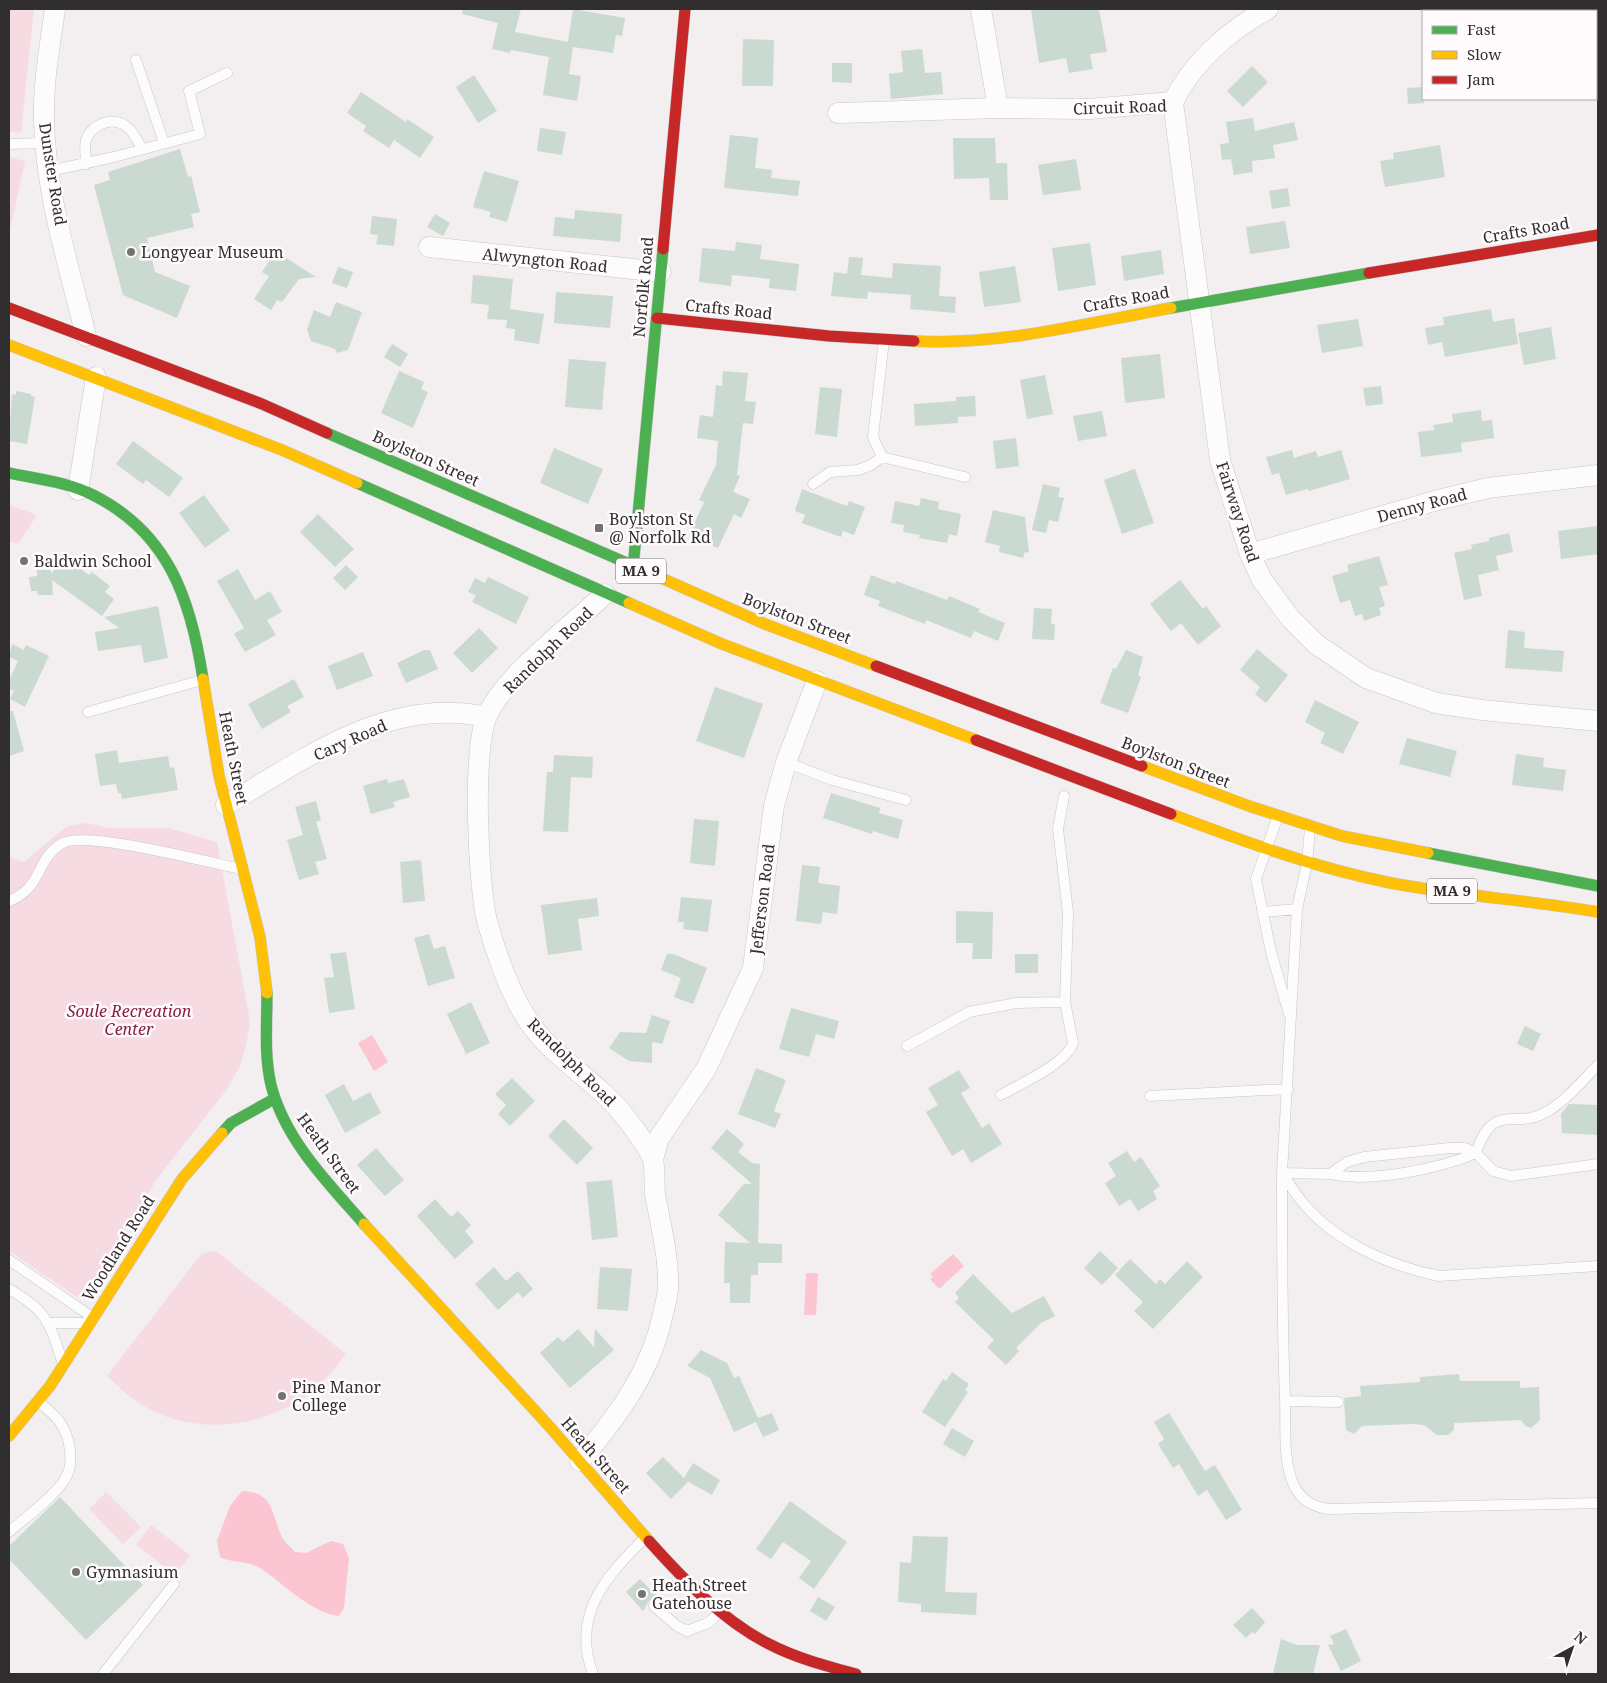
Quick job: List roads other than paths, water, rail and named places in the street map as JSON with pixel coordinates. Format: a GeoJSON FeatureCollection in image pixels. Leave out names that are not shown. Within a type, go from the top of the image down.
{"type":"FeatureCollection","features":[{"type":"Feature","properties":{"kind":"main road","name":"Norfolk Road"},"geometry":{"type":"LineString","coordinates":[[634,568],[685,9]]}},
{"type":"Feature","properties":{"kind":"main road","name":"Crafts Road"},"geometry":{"type":"LineString","coordinates":[[657,318],[829,336],[952,343],[989,339],[1598,234]]}},
{"type":"Feature","properties":{"kind":"main road","name":"Boylston Street"},"geometry":{"type":"LineString","coordinates":[[9,308],[269,407],[634,568],[780,630],[1310,828],[1409,850],[1598,886]]}},
{"type":"Feature","properties":{"kind":"main road","name":"MA 9"},"geometry":{"type":"LineString","coordinates":[[9,345],[282,450],[722,644],[1266,850],[1307,863],[1410,886],[1520,899],[1598,912]]}},
{"type":"Feature","properties":{"kind":"main road","name":"Heath Street"},"geometry":{"type":"LineString","coordinates":[[9,473],[78,490],[106,502],[131,519],[156,545],[172,566],[187,601],[193,621],[210,726],[226,805],[244,870],[265,962],[268,1063],[274,1099],[289,1127],[331,1186],[393,1258],[692,1586],[721,1611],[760,1640],[776,1649],[856,1674]]}},
{"type":"Feature","properties":{"kind":"main road","name":"Woodland Road"},"geometry":{"type":"LineString","coordinates":[[9,1436],[38,1402],[63,1365],[148,1229],[187,1172],[231,1123],[274,1099]]}},
{"type":"Feature","properties":{"kind":"street","name":"Dunster Road"},"geometry":{"type":"LineString","coordinates":[[55,9],[44,101],[46,143],[49,171],[86,336]]}},
{"type":"Feature","properties":{"kind":"street"},"geometry":{"type":"LineString","coordinates":[[981,9],[998,108]]}},
{"type":"Feature","properties":{"kind":"street"},"geometry":{"type":"LineString","coordinates":[[1173,102],[1189,75],[1204,58],[1244,24],[1268,9]]}},
{"type":"Feature","properties":{"kind":"street","name":"Circuit Road"},"geometry":{"type":"LineString","coordinates":[[838,113],[998,108],[1089,109],[1173,102],[1198,302]]}},
{"type":"Feature","properties":{"kind":"street","name":"Alwyngton Road"},"geometry":{"type":"LineString","coordinates":[[429,247],[661,272]]}},
{"type":"Feature","properties":{"kind":"street","name":"Fairway Road"},"geometry":{"type":"LineString","coordinates":[[1198,302],[1220,460],[1250,554],[1262,580],[1290,618],[1316,644],[1366,678],[1436,703],[1482,710],[1598,721]]}},
{"type":"Feature","properties":{"kind":"street"},"geometry":{"type":"LineString","coordinates":[[78,490],[96,377]]}},
{"type":"Feature","properties":{"kind":"street","name":"Denny Road"},"geometry":{"type":"LineString","coordinates":[[1250,554],[1438,500],[1488,488],[1598,475]]}},
{"type":"Feature","properties":{"kind":"street","name":"Randolph Road"},"geometry":{"type":"LineString","coordinates":[[605,594],[520,672],[486,717],[479,770],[479,848],[487,920],[508,980],[527,1019],[580,1075],[607,1098],[625,1117],[653,1159]]}},
{"type":"Feature","properties":{"kind":"street","name":"Jefferson Road"},"geometry":{"type":"LineString","coordinates":[[653,1159],[659,1138],[706,1069],[753,968],[761,918],[770,834],[778,790],[786,762],[818,681]]}},
{"type":"Feature","properties":{"kind":"street","name":"Cary Road"},"geometry":{"type":"LineString","coordinates":[[226,805],[350,736],[388,721],[429,714],[456,712],[486,717]]}},
{"type":"Feature","properties":{"kind":"street"},"geometry":{"type":"LineString","coordinates":[[580,1461],[612,1422],[640,1380],[658,1337],[668,1292],[665,1243],[653,1186],[653,1159]]}},
{"type":"Feature","properties":{"kind":"lane"},"geometry":{"type":"LineString","coordinates":[[136,60],[164,143]]}},
{"type":"Feature","properties":{"kind":"lane"},"geometry":{"type":"LineString","coordinates":[[49,171],[86,164],[200,134],[188,91],[228,73]]}},
{"type":"Feature","properties":{"kind":"lane"},"geometry":{"type":"LineString","coordinates":[[86,164],[86,139],[92,130],[101,123],[115,122],[125,125],[142,149]]}},
{"type":"Feature","properties":{"kind":"lane"},"geometry":{"type":"LineString","coordinates":[[9,144],[46,143]]}},
{"type":"Feature","properties":{"kind":"lane"},"geometry":{"type":"LineString","coordinates":[[882,457],[873,437],[884,339]]}},
{"type":"Feature","properties":{"kind":"lane"},"geometry":{"type":"LineString","coordinates":[[813,484],[830,472],[858,470],[871,465],[882,457],[965,477]]}},
{"type":"Feature","properties":{"kind":"lane"},"geometry":{"type":"LineString","coordinates":[[88,712],[203,680]]}},
{"type":"Feature","properties":{"kind":"lane"},"geometry":{"type":"LineString","coordinates":[[786,762],[832,780],[906,800]]}},
{"type":"Feature","properties":{"kind":"lane"},"geometry":{"type":"LineString","coordinates":[[1001,1095],[1061,1060],[1071,1049],[1072,1036],[1065,1002],[1069,928],[1058,829],[1064,796]]}},
{"type":"Feature","properties":{"kind":"lane"},"geometry":{"type":"LineString","coordinates":[[1278,816],[1256,879],[1271,952],[1291,1022]]}},
{"type":"Feature","properties":{"kind":"lane"},"geometry":{"type":"LineString","coordinates":[[1310,828],[1307,863],[1297,910],[1282,1172],[1282,1331],[1291,1479],[1298,1493],[1315,1507],[1329,1509],[1598,1503]]}},
{"type":"Feature","properties":{"kind":"lane"},"geometry":{"type":"LineString","coordinates":[[9,901],[20,897],[33,885],[53,850],[66,841],[87,840],[125,845],[244,870]]}},
{"type":"Feature","properties":{"kind":"lane"},"geometry":{"type":"LineString","coordinates":[[1263,912],[1297,910]]}},
{"type":"Feature","properties":{"kind":"lane"},"geometry":{"type":"LineString","coordinates":[[907,1046],[969,1012],[1016,1003],[1065,1002]]}},
{"type":"Feature","properties":{"kind":"lane"},"geometry":{"type":"LineString","coordinates":[[1476,1153],[1480,1141],[1492,1124],[1505,1119],[1543,1114],[1558,1104],[1598,1066]]}},
{"type":"Feature","properties":{"kind":"lane"},"geometry":{"type":"LineString","coordinates":[[1150,1096],[1288,1088]]}},
{"type":"Feature","properties":{"kind":"lane"},"geometry":{"type":"LineString","coordinates":[[1330,1174],[1347,1162],[1364,1158],[1450,1148],[1465,1148],[1476,1153],[1493,1171],[1511,1176],[1598,1164]]}},
{"type":"Feature","properties":{"kind":"lane"},"geometry":{"type":"LineString","coordinates":[[1282,1172],[1330,1174],[1355,1178],[1448,1164],[1476,1153]]}},
{"type":"Feature","properties":{"kind":"lane"},"geometry":{"type":"LineString","coordinates":[[1282,1172],[1304,1204],[1328,1227],[1354,1244],[1415,1271],[1439,1276],[1598,1266]]}},
{"type":"Feature","properties":{"kind":"lane"},"geometry":{"type":"LineString","coordinates":[[9,1260],[92,1320]]}},
{"type":"Feature","properties":{"kind":"lane"},"geometry":{"type":"LineString","coordinates":[[9,1289],[38,1309],[50,1322],[63,1365]]}},
{"type":"Feature","properties":{"kind":"lane"},"geometry":{"type":"LineString","coordinates":[[50,1322],[92,1320]]}},
{"type":"Feature","properties":{"kind":"lane"},"geometry":{"type":"LineString","coordinates":[[1285,1401],[1338,1402]]}},
{"type":"Feature","properties":{"kind":"lane"},"geometry":{"type":"LineString","coordinates":[[9,1532],[63,1483],[69,1471],[66,1432],[58,1420],[38,1402]]}},
{"type":"Feature","properties":{"kind":"lane"},"geometry":{"type":"LineString","coordinates":[[593,1674],[587,1644],[591,1606],[608,1577],[646,1536]]}},
{"type":"Feature","properties":{"kind":"lane"},"geometry":{"type":"LineString","coordinates":[[103,1674],[174,1584]]}},
{"type":"Feature","properties":{"kind":"lane"},"geometry":{"type":"LineString","coordinates":[[654,1606],[677,1626],[687,1631],[708,1623],[721,1611]]}},
{"type":"Feature","properties":{"kind":"place","name":"Longyear Museum"},"geometry":{"type":"Point","coordinates":[131,252]}},
{"type":"Feature","properties":{"kind":"place","name":"Boylston St @ Norfolk Rd"},"geometry":{"type":"Point","coordinates":[599,528]}},
{"type":"Feature","properties":{"kind":"place","name":"Baldwin School"},"geometry":{"type":"Point","coordinates":[24,561]}},
{"type":"Feature","properties":{"kind":"place","name":"Pine Manor College"},"geometry":{"type":"Point","coordinates":[282,1396]}},
{"type":"Feature","properties":{"kind":"place","name":"Gymnasium"},"geometry":{"type":"Point","coordinates":[76,1572]}},
{"type":"Feature","properties":{"kind":"place","name":"Heath Street Gatehouse"},"geometry":{"type":"Point","coordinates":[642,1594]}},
{"type":"Feature","properties":{"kind":"park label","name":"Soule Recreation Center"},"geometry":{"type":"Point","coordinates":[129,1020]}}]}
